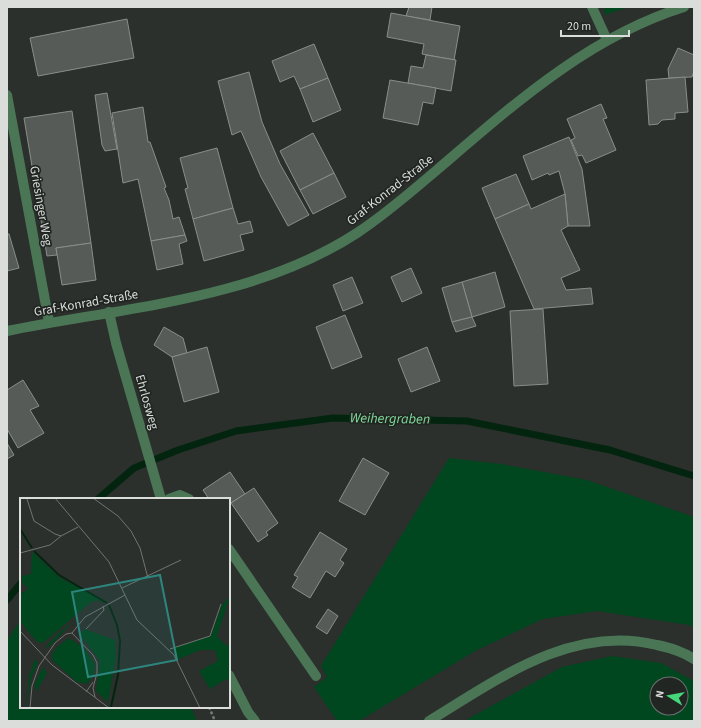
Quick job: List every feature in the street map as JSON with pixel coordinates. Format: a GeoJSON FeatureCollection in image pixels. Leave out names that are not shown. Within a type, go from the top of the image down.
{"type":"FeatureCollection","features":[{"type":"Feature","properties":{"kind":"street"},"geometry":{"type":"LineString","coordinates":[[592,7],[607,40]]}},
{"type":"Feature","properties":{"kind":"street","name":"Graf-Konrad-Straße"},"geometry":{"type":"LineString","coordinates":[[7,331],[205,294],[263,278],[321,254],[357,233],[396,205],[531,91],[566,66],[607,40],[659,15],[684,7]]}},
{"type":"Feature","properties":{"kind":"street","name":"Griesinger Weg"},"geometry":{"type":"LineString","coordinates":[[8,98],[49,322]]}},
{"type":"Feature","properties":{"kind":"street","name":"Ehrlosweg"},"geometry":{"type":"LineString","coordinates":[[110,312],[116,343],[161,498]]}},
{"type":"Feature","properties":{"kind":"street"},"geometry":{"type":"LineString","coordinates":[[172,498],[180,495],[188,498]]}},
{"type":"Feature","properties":{"kind":"street"},"geometry":{"type":"LineString","coordinates":[[230,550],[316,676]]}},
{"type":"Feature","properties":{"kind":"street"},"geometry":{"type":"LineString","coordinates":[[429,721],[534,659],[573,645],[603,640],[640,641],[682,651],[694,658]]}},
{"type":"Feature","properties":{"kind":"street"},"geometry":{"type":"LineString","coordinates":[[230,677],[255,721]]}},
{"type":"Feature","properties":{"kind":"path"},"geometry":{"type":"LineString","coordinates":[[209,708],[215,721]]}},
{"type":"Feature","properties":{"kind":"green space"},"geometry":{"type":"Polygon","coordinates":[[[604,7],[628,7],[605,15],[604,7]]]}},
{"type":"Feature","properties":{"kind":"green space"},"geometry":{"type":"Polygon","coordinates":[[[449,458],[501,464],[587,480],[694,517],[694,628],[689,625],[597,611],[543,619],[477,650],[359,721],[337,721],[314,687],[327,677],[321,666],[449,458]]]}},
{"type":"Feature","properties":{"kind":"green space"},"geometry":{"type":"Polygon","coordinates":[[[20,621],[20,708],[191,708],[197,721],[7,721],[7,641],[20,621]]]}},
{"type":"Feature","properties":{"kind":"green space"},"geometry":{"type":"Polygon","coordinates":[[[612,656],[661,663],[685,676],[649,676],[649,716],[689,716],[689,678],[694,681],[694,721],[464,721],[562,667],[612,656]]]}},
{"type":"Feature","properties":{"kind":"building"},"geometry":{"type":"Polygon","coordinates":[[[409,7],[432,7],[430,20],[406,16],[409,7]]]}},
{"type":"Feature","properties":{"kind":"building"},"geometry":{"type":"Polygon","coordinates":[[[391,13],[460,26],[454,60],[422,54],[424,44],[387,37],[391,13]]]}},
{"type":"Feature","properties":{"kind":"building"},"geometry":{"type":"Polygon","coordinates":[[[127,19],[134,58],[38,76],[30,38],[127,19]]]}},
{"type":"Feature","properties":{"kind":"building"},"geometry":{"type":"Polygon","coordinates":[[[314,44],[328,78],[300,89],[294,76],[280,82],[272,61],[314,44]]]}},
{"type":"Feature","properties":{"kind":"building"},"geometry":{"type":"Polygon","coordinates":[[[678,48],[694,55],[694,71],[692,77],[669,78],[668,69],[678,48]]]}},
{"type":"Feature","properties":{"kind":"building"},"geometry":{"type":"Polygon","coordinates":[[[426,55],[456,60],[451,91],[408,83],[411,66],[423,68],[426,55]]]}},
{"type":"Feature","properties":{"kind":"building"},"geometry":{"type":"Polygon","coordinates":[[[249,72],[262,122],[280,164],[309,215],[288,226],[261,177],[241,131],[232,135],[218,81],[249,72]]]}},
{"type":"Feature","properties":{"kind":"building"},"geometry":{"type":"Polygon","coordinates":[[[685,77],[688,112],[675,113],[675,119],[662,120],[658,124],[649,125],[646,80],[685,77]]]}},
{"type":"Feature","properties":{"kind":"building"},"geometry":{"type":"Polygon","coordinates":[[[328,78],[341,110],[313,122],[300,89],[328,78]]]}},
{"type":"Feature","properties":{"kind":"building"},"geometry":{"type":"Polygon","coordinates":[[[390,80],[436,88],[433,104],[423,102],[418,125],[383,118],[390,80]]]}},
{"type":"Feature","properties":{"kind":"building"},"geometry":{"type":"Polygon","coordinates":[[[107,93],[117,149],[105,151],[102,145],[95,95],[107,93]]]}},
{"type":"Feature","properties":{"kind":"building"},"geometry":{"type":"Polygon","coordinates":[[[601,104],[607,118],[603,119],[616,150],[586,163],[582,155],[578,156],[571,140],[575,138],[567,119],[601,104]]]}},
{"type":"Feature","properties":{"kind":"building"},"geometry":{"type":"Polygon","coordinates":[[[143,107],[148,142],[150,142],[166,187],[164,188],[169,200],[173,219],[179,217],[185,235],[151,241],[138,179],[123,183],[112,113],[143,107]]]}},
{"type":"Feature","properties":{"kind":"building"},"geometry":{"type":"Polygon","coordinates":[[[72,111],[91,243],[56,248],[57,255],[47,256],[24,118],[72,111]]]}},
{"type":"Feature","properties":{"kind":"building"},"geometry":{"type":"Polygon","coordinates":[[[313,133],[334,173],[300,190],[280,151],[313,133]]]}},
{"type":"Feature","properties":{"kind":"building"},"geometry":{"type":"Polygon","coordinates":[[[569,137],[582,169],[590,226],[568,226],[565,194],[559,171],[549,175],[548,173],[532,180],[523,156],[569,137]]]}},
{"type":"Feature","properties":{"kind":"building"},"geometry":{"type":"Polygon","coordinates":[[[217,148],[233,208],[193,219],[185,189],[188,188],[180,158],[217,148]]]}},
{"type":"Feature","properties":{"kind":"building"},"geometry":{"type":"Polygon","coordinates":[[[334,173],[346,197],[313,214],[300,190],[334,173]]]}},
{"type":"Feature","properties":{"kind":"building"},"geometry":{"type":"Polygon","coordinates":[[[516,174],[529,204],[495,219],[482,188],[516,174]]]}},
{"type":"Feature","properties":{"kind":"building"},"geometry":{"type":"Polygon","coordinates":[[[565,194],[568,226],[561,230],[580,270],[561,278],[566,290],[591,288],[593,304],[534,309],[495,219],[529,204],[531,209],[565,194]]]}},
{"type":"Feature","properties":{"kind":"building"},"geometry":{"type":"Polygon","coordinates":[[[233,208],[238,224],[250,221],[253,232],[240,235],[244,250],[204,261],[193,219],[233,208]]]}},
{"type":"Feature","properties":{"kind":"building"},"geometry":{"type":"Polygon","coordinates":[[[7,234],[9,234],[19,268],[7,271],[7,234]]]}},
{"type":"Feature","properties":{"kind":"building"},"geometry":{"type":"Polygon","coordinates":[[[185,235],[187,241],[179,244],[183,264],[157,270],[151,241],[185,235]]]}},
{"type":"Feature","properties":{"kind":"building"},"geometry":{"type":"Polygon","coordinates":[[[91,243],[96,280],[62,285],[56,248],[91,243]]]}},
{"type":"Feature","properties":{"kind":"building"},"geometry":{"type":"Polygon","coordinates":[[[411,268],[422,293],[402,302],[391,277],[411,268]]]}},
{"type":"Feature","properties":{"kind":"building"},"geometry":{"type":"Polygon","coordinates":[[[495,272],[505,307],[472,317],[462,282],[495,272]]]}},
{"type":"Feature","properties":{"kind":"building"},"geometry":{"type":"Polygon","coordinates":[[[352,277],[363,303],[343,311],[333,285],[352,277]]]}},
{"type":"Feature","properties":{"kind":"building"},"geometry":{"type":"Polygon","coordinates":[[[462,282],[472,317],[452,322],[442,288],[462,282]]]}},
{"type":"Feature","properties":{"kind":"building"},"geometry":{"type":"Polygon","coordinates":[[[543,309],[548,384],[514,386],[510,311],[543,309]]]}},
{"type":"Feature","properties":{"kind":"building"},"geometry":{"type":"Polygon","coordinates":[[[345,315],[362,357],[332,369],[316,327],[345,315]]]}},
{"type":"Feature","properties":{"kind":"building"},"geometry":{"type":"Polygon","coordinates":[[[472,317],[476,326],[456,332],[452,322],[472,317]]]}},
{"type":"Feature","properties":{"kind":"building"},"geometry":{"type":"Polygon","coordinates":[[[164,327],[183,338],[187,353],[172,357],[154,345],[164,327]]]}},
{"type":"Feature","properties":{"kind":"building"},"geometry":{"type":"Polygon","coordinates":[[[207,347],[219,392],[184,402],[172,357],[207,347]]]}},
{"type":"Feature","properties":{"kind":"building"},"geometry":{"type":"Polygon","coordinates":[[[427,347],[440,381],[411,392],[398,359],[427,347]]]}},
{"type":"Feature","properties":{"kind":"building"},"geometry":{"type":"Polygon","coordinates":[[[23,380],[39,406],[30,410],[44,433],[18,448],[7,429],[7,390],[23,380]]]}},
{"type":"Feature","properties":{"kind":"building"},"geometry":{"type":"Polygon","coordinates":[[[7,443],[14,455],[7,459],[7,443]]]}},
{"type":"Feature","properties":{"kind":"building"},"geometry":{"type":"Polygon","coordinates":[[[363,458],[389,473],[365,515],[339,501],[363,458]]]}},
{"type":"Feature","properties":{"kind":"building"},"geometry":{"type":"Polygon","coordinates":[[[230,472],[245,494],[230,503],[230,498],[208,498],[203,490],[230,472]]]}},
{"type":"Feature","properties":{"kind":"building"},"geometry":{"type":"Polygon","coordinates":[[[254,488],[278,523],[266,532],[268,535],[258,542],[231,503],[254,488]]]}},
{"type":"Feature","properties":{"kind":"building"},"geometry":{"type":"Polygon","coordinates":[[[320,532],[347,549],[340,560],[344,563],[335,577],[326,571],[310,598],[292,587],[298,577],[294,575],[320,532]]]}},
{"type":"Feature","properties":{"kind":"building"},"geometry":{"type":"Polygon","coordinates":[[[328,609],[338,616],[327,634],[316,627],[328,609]]]}},
{"type":"Feature","properties":{"kind":"waterway","name":"Weihergraben"},"geometry":{"type":"LineString","coordinates":[[99,498],[134,468],[178,450],[236,431],[333,418],[467,421],[610,450],[694,476]]}},
{"type":"Feature","properties":{"kind":"waterway","name":"Weihergraben"},"geometry":{"type":"LineString","coordinates":[[7,600],[20,584]]}}]}
